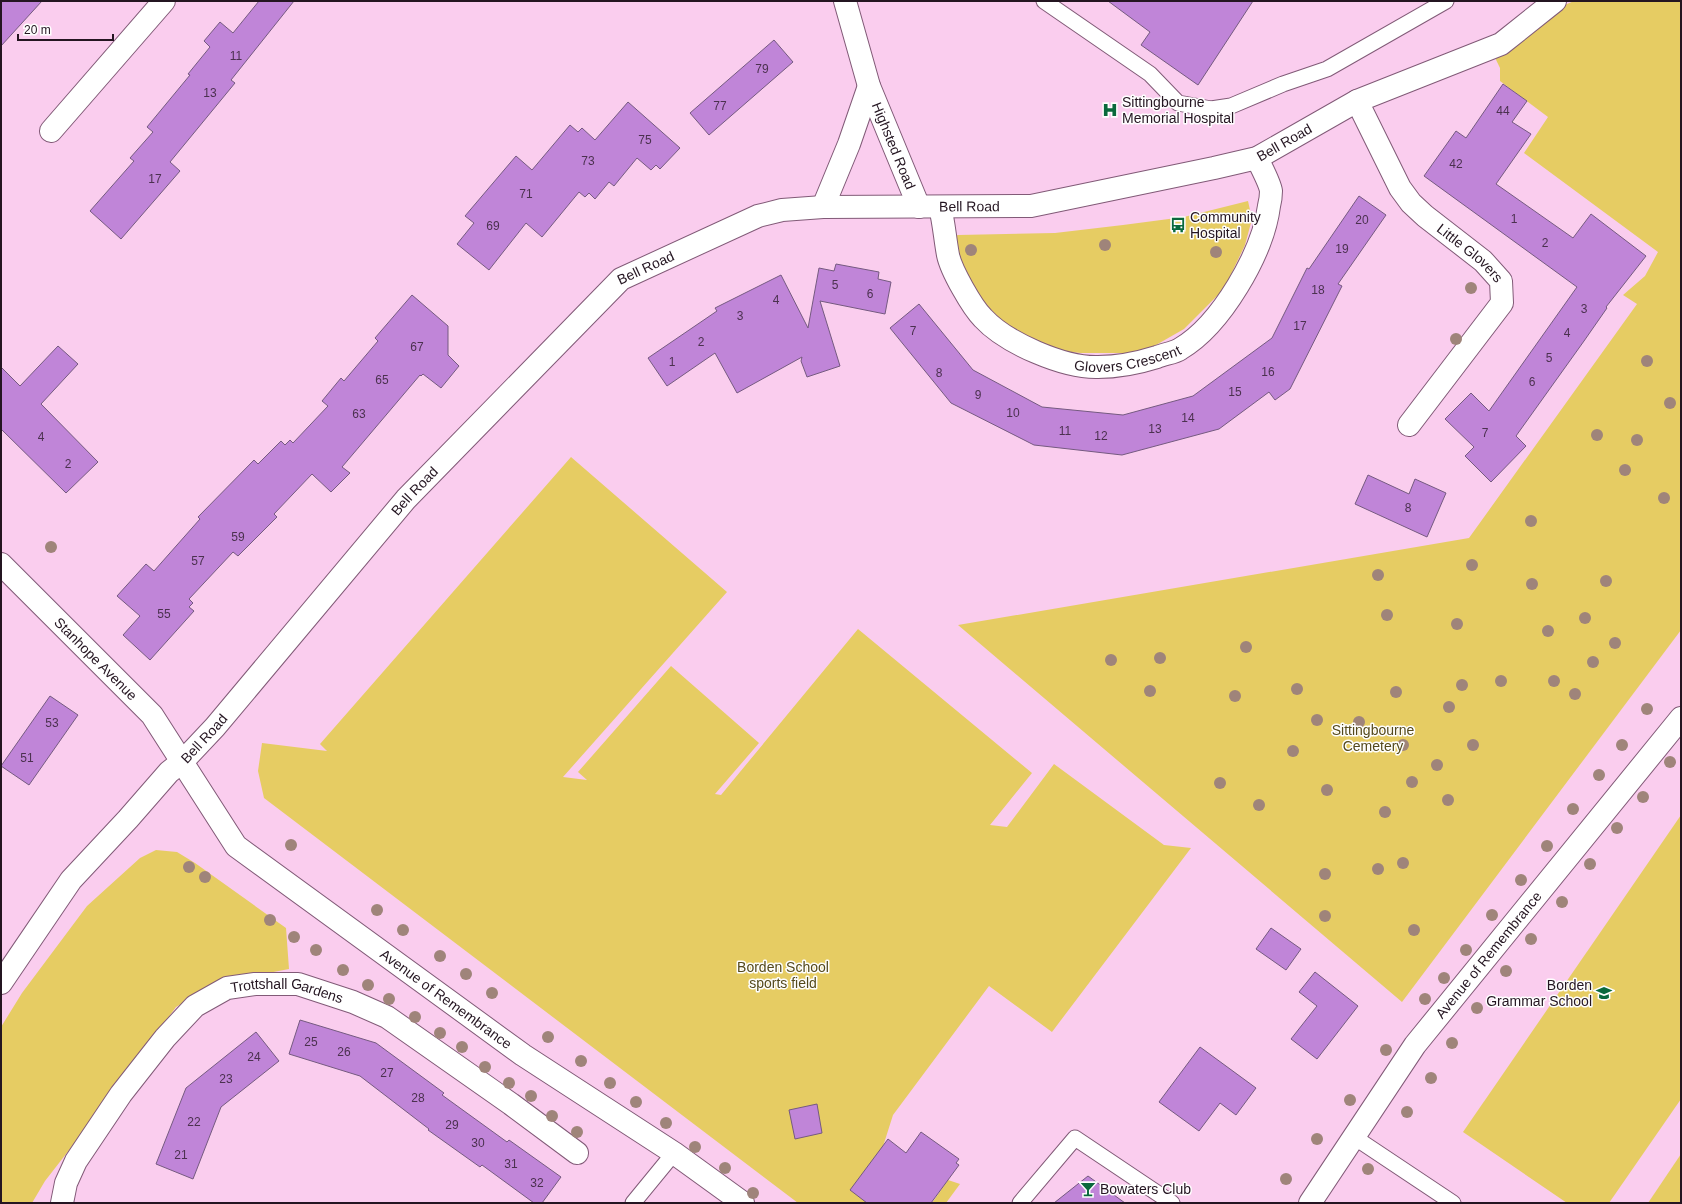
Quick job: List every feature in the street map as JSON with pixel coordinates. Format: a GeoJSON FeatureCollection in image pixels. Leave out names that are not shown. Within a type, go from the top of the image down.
{"type":"FeatureCollection","features":[{"type":"Feature","properties":{"kind":"street"},"geometry":{"type":"LineString","coordinates":[[52,131],[164,1]]}},
{"type":"Feature","properties":{"kind":"street","name":"Highsted Road"},"geometry":{"type":"LineString","coordinates":[[845,1],[869,86],[919,207]]}},
{"type":"Feature","properties":{"kind":"street","name":"Bell Road"},"geometry":{"type":"LineString","coordinates":[[1,983],[71,880],[128,819],[169,772],[183,761],[215,727],[406,500],[621,279],[758,216],[782,210],[823,207],[1031,206],[1257,158],[1357,101],[1501,44],[1555,1]]}},
{"type":"Feature","properties":{"kind":"street","name":"Highsted Road"},"geometry":{"type":"LineString","coordinates":[[823,207],[849,144],[869,86]]}},
{"type":"Feature","properties":{"kind":"street","name":"Little Glovers"},"geometry":{"type":"LineString","coordinates":[[1357,101],[1400,188],[1411,203],[1425,216],[1484,261],[1501,281],[1502,303],[1409,425]]}},
{"type":"Feature","properties":{"kind":"street","name":"Glovers Crescent"},"geometry":{"type":"LineString","coordinates":[[940,207],[945,226],[949,257],[963,289],[983,318],[1009,340],[1036,352],[1068,362],[1096,367],[1121,366],[1180,350],[1204,329],[1226,304],[1256,253],[1268,218],[1271,191],[1257,158]]}},
{"type":"Feature","properties":{"kind":"street","name":"Stanhope Avenue"},"geometry":{"type":"LineString","coordinates":[[1,564],[152,715],[183,761]]}},
{"type":"Feature","properties":{"kind":"street","name":"Avenue of Remembrance"},"geometry":{"type":"LineString","coordinates":[[1310,1203],[1415,1045],[1681,718]]}},
{"type":"Feature","properties":{"kind":"street","name":"Avenue of Remembrance"},"geometry":{"type":"LineString","coordinates":[[183,761],[236,846],[523,1055],[674,1153],[743,1203]]}},
{"type":"Feature","properties":{"kind":"street","name":"Trottshall Gardens"},"geometry":{"type":"LineString","coordinates":[[62,1203],[66,1183],[76,1160],[121,1094],[164,1038],[194,1006],[227,988],[254,984],[298,984],[353,1002],[387,1017],[511,1104],[577,1153]]}},
{"type":"Feature","properties":{"kind":"lane"},"geometry":{"type":"LineString","coordinates":[[1044,1],[1150,74],[1178,103],[1211,109],[1231,106],[1283,84],[1327,69],[1446,1]]}},
{"type":"Feature","properties":{"kind":"lane"},"geometry":{"type":"LineString","coordinates":[[1354,1136],[1453,1203]]}},
{"type":"Feature","properties":{"kind":"lane"},"geometry":{"type":"LineString","coordinates":[[1020,1203],[1075,1138],[1172,1203]]}},
{"type":"Feature","properties":{"kind":"lane"},"geometry":{"type":"LineString","coordinates":[[633,1203],[674,1153]]}},
{"type":"Feature","properties":{"kind":"green space","name":"Sittingbourne Cemetery"},"geometry":{"type":"Polygon","coordinates":[[[1574,1],[1681,1],[1681,630],[1402,1002],[958,625],[1469,538],[1637,304],[1623,295],[1645,276],[1658,252],[1524,153],[1548,117],[1500,81],[1500,68],[1486,39],[1574,1]]]}},
{"type":"Feature","properties":{"kind":"green space"},"geometry":{"type":"Polygon","coordinates":[[[1248,201],[1252,219],[1245,245],[1224,289],[1184,329],[1149,349],[1130,353],[1081,353],[1052,350],[1009,327],[981,303],[961,271],[952,237],[958,235],[1055,233],[1123,225],[1184,217],[1248,201]]]}},
{"type":"Feature","properties":{"kind":"green space","name":"Borden School sports field"},"geometry":{"type":"Polygon","coordinates":[[[571,457],[727,592],[563,777],[587,780],[578,772],[671,666],[759,743],[715,794],[721,795],[858,629],[1032,773],[990,825],[1007,827],[1054,764],[1164,845],[1191,848],[1052,1032],[989,986],[893,1115],[865,1203],[798,1203],[264,798],[258,771],[262,743],[327,751],[320,744],[571,457]]]}},
{"type":"Feature","properties":{"kind":"green space","name":"Borden Grammar School"},"geometry":{"type":"Polygon","coordinates":[[[1681,815],[1681,1099],[1609,1203],[1567,1203],[1463,1132],[1681,815]]]}},
{"type":"Feature","properties":{"kind":"green space"},"geometry":{"type":"Polygon","coordinates":[[[156,850],[177,852],[195,863],[286,928],[289,969],[232,980],[200,993],[176,1007],[108,1100],[45,1181],[32,1203],[1,1203],[1,1027],[22,993],[87,906],[140,858],[156,850]]]}},
{"type":"Feature","properties":{"kind":"green space"},"geometry":{"type":"Polygon","coordinates":[[[1681,1154],[1681,1203],[1648,1203],[1681,1154]]]}},
{"type":"Feature","properties":{"kind":"green space"},"geometry":{"type":"Polygon","coordinates":[[[948,1180],[960,1184],[946,1203],[932,1203],[948,1180]]]}},
{"type":"Feature","properties":{"kind":"building"},"geometry":{"type":"Polygon","coordinates":[[[1,1],[42,1],[1,46],[1,1]]]}},
{"type":"Feature","properties":{"kind":"building"},"geometry":{"type":"Polygon","coordinates":[[[259,1],[294,1],[231,80],[235,83],[170,162],[180,171],[121,239],[90,211],[134,161],[130,158],[153,132],[147,127],[190,75],[188,74],[210,47],[204,41],[220,22],[233,33],[259,1]]]}},
{"type":"Feature","properties":{"kind":"building"},"geometry":{"type":"Polygon","coordinates":[[[1108,1],[1253,1],[1198,85],[1141,45],[1150,32],[1108,1]]]}},
{"type":"Feature","properties":{"kind":"building"},"geometry":{"type":"Polygon","coordinates":[[[774,40],[793,62],[709,135],[690,113],[774,40]]]}},
{"type":"Feature","properties":{"kind":"building"},"geometry":{"type":"Polygon","coordinates":[[[1503,84],[1527,101],[1512,122],[1531,134],[1496,184],[1573,238],[1591,214],[1646,256],[1606,307],[1607,308],[1584,341],[1516,436],[1526,446],[1491,482],[1465,456],[1474,447],[1445,419],[1471,393],[1489,411],[1577,287],[1424,176],[1456,131],[1466,138],[1503,84]]]}},
{"type":"Feature","properties":{"kind":"building"},"geometry":{"type":"Polygon","coordinates":[[[628,102],[680,148],[660,169],[656,165],[651,170],[637,158],[614,186],[609,182],[595,199],[589,193],[585,197],[579,192],[542,237],[526,223],[489,270],[457,244],[474,223],[465,216],[516,156],[532,170],[570,125],[578,132],[582,128],[595,140],[628,102]]]}},
{"type":"Feature","properties":{"kind":"building"},"geometry":{"type":"Polygon","coordinates":[[[1359,196],[1386,215],[1338,284],[1342,286],[1290,389],[1275,400],[1269,392],[1219,429],[1122,455],[1034,445],[951,403],[890,328],[919,304],[973,370],[1042,407],[1123,415],[1193,396],[1272,338],[1307,268],[1309,269],[1359,196]]]}},
{"type":"Feature","properties":{"kind":"building"},"geometry":{"type":"Polygon","coordinates":[[[836,264],[879,272],[878,279],[891,282],[885,314],[820,301],[840,366],[807,377],[801,361],[802,357],[737,393],[715,353],[667,386],[648,358],[717,311],[715,308],[781,275],[808,328],[819,268],[834,271],[836,264]]]}},
{"type":"Feature","properties":{"kind":"building"},"geometry":{"type":"Polygon","coordinates":[[[412,295],[448,326],[448,355],[459,366],[441,388],[423,374],[421,376],[420,375],[342,467],[350,473],[331,492],[312,474],[274,514],[277,517],[238,556],[233,552],[189,599],[193,603],[189,607],[194,611],[150,660],[123,635],[140,616],[117,596],[146,564],[154,571],[200,519],[198,517],[254,460],[258,464],[281,441],[285,445],[290,440],[293,443],[328,406],[322,401],[341,378],[344,381],[378,341],[375,338],[412,295]]]}},
{"type":"Feature","properties":{"kind":"building"},"geometry":{"type":"Polygon","coordinates":[[[58,346],[78,364],[41,404],[98,462],[66,493],[1,429],[1,367],[20,386],[58,346]]]}},
{"type":"Feature","properties":{"kind":"building"},"geometry":{"type":"Polygon","coordinates":[[[1368,475],[1409,494],[1415,479],[1446,493],[1427,537],[1355,504],[1368,475]]]}},
{"type":"Feature","properties":{"kind":"building"},"geometry":{"type":"Polygon","coordinates":[[[50,696],[78,715],[29,785],[1,766],[50,696]]]}},
{"type":"Feature","properties":{"kind":"building"},"geometry":{"type":"Polygon","coordinates":[[[1271,928],[1301,949],[1286,970],[1256,949],[1271,928]]]}},
{"type":"Feature","properties":{"kind":"building"},"geometry":{"type":"Polygon","coordinates":[[[1315,972],[1358,1006],[1317,1059],[1291,1039],[1317,1006],[1299,992],[1315,972]]]}},
{"type":"Feature","properties":{"kind":"building"},"geometry":{"type":"Polygon","coordinates":[[[300,1020],[376,1043],[444,1093],[442,1095],[507,1142],[509,1140],[561,1177],[542,1203],[534,1203],[482,1165],[480,1167],[428,1130],[429,1129],[360,1076],[289,1054],[300,1020]]]}},
{"type":"Feature","properties":{"kind":"building"},"geometry":{"type":"Polygon","coordinates":[[[256,1032],[279,1061],[221,1107],[193,1179],[156,1164],[186,1088],[256,1032]]]}},
{"type":"Feature","properties":{"kind":"building"},"geometry":{"type":"Polygon","coordinates":[[[1200,1047],[1256,1088],[1236,1115],[1220,1103],[1199,1131],[1159,1102],[1200,1047]]]}},
{"type":"Feature","properties":{"kind":"building"},"geometry":{"type":"Polygon","coordinates":[[[817,1104],[822,1133],[795,1139],[789,1110],[817,1104]]]}},
{"type":"Feature","properties":{"kind":"building"},"geometry":{"type":"Polygon","coordinates":[[[921,1132],[959,1159],[956,1163],[959,1165],[931,1203],[867,1203],[850,1190],[888,1139],[906,1153],[921,1132]]]}},
{"type":"Feature","properties":{"kind":"building","name":"Bowaters Club"},"geometry":{"type":"Polygon","coordinates":[[[1088,1176],[1125,1203],[1054,1203],[1088,1176]]]}},
{"type":"Feature","properties":{"kind":"place","name":"Sittingbourne Memorial Hospital"},"geometry":{"type":"Point","coordinates":[1110,110]}},
{"type":"Feature","properties":{"kind":"place","name":"Community Hospital"},"geometry":{"type":"Point","coordinates":[1178,225]}},
{"type":"Feature","properties":{"kind":"place","name":"Borden Grammar School"},"geometry":{"type":"Point","coordinates":[1604,993]}},
{"type":"Feature","properties":{"kind":"place","name":"Bowaters Club"},"geometry":{"type":"Point","coordinates":[1088,1189]}}]}
